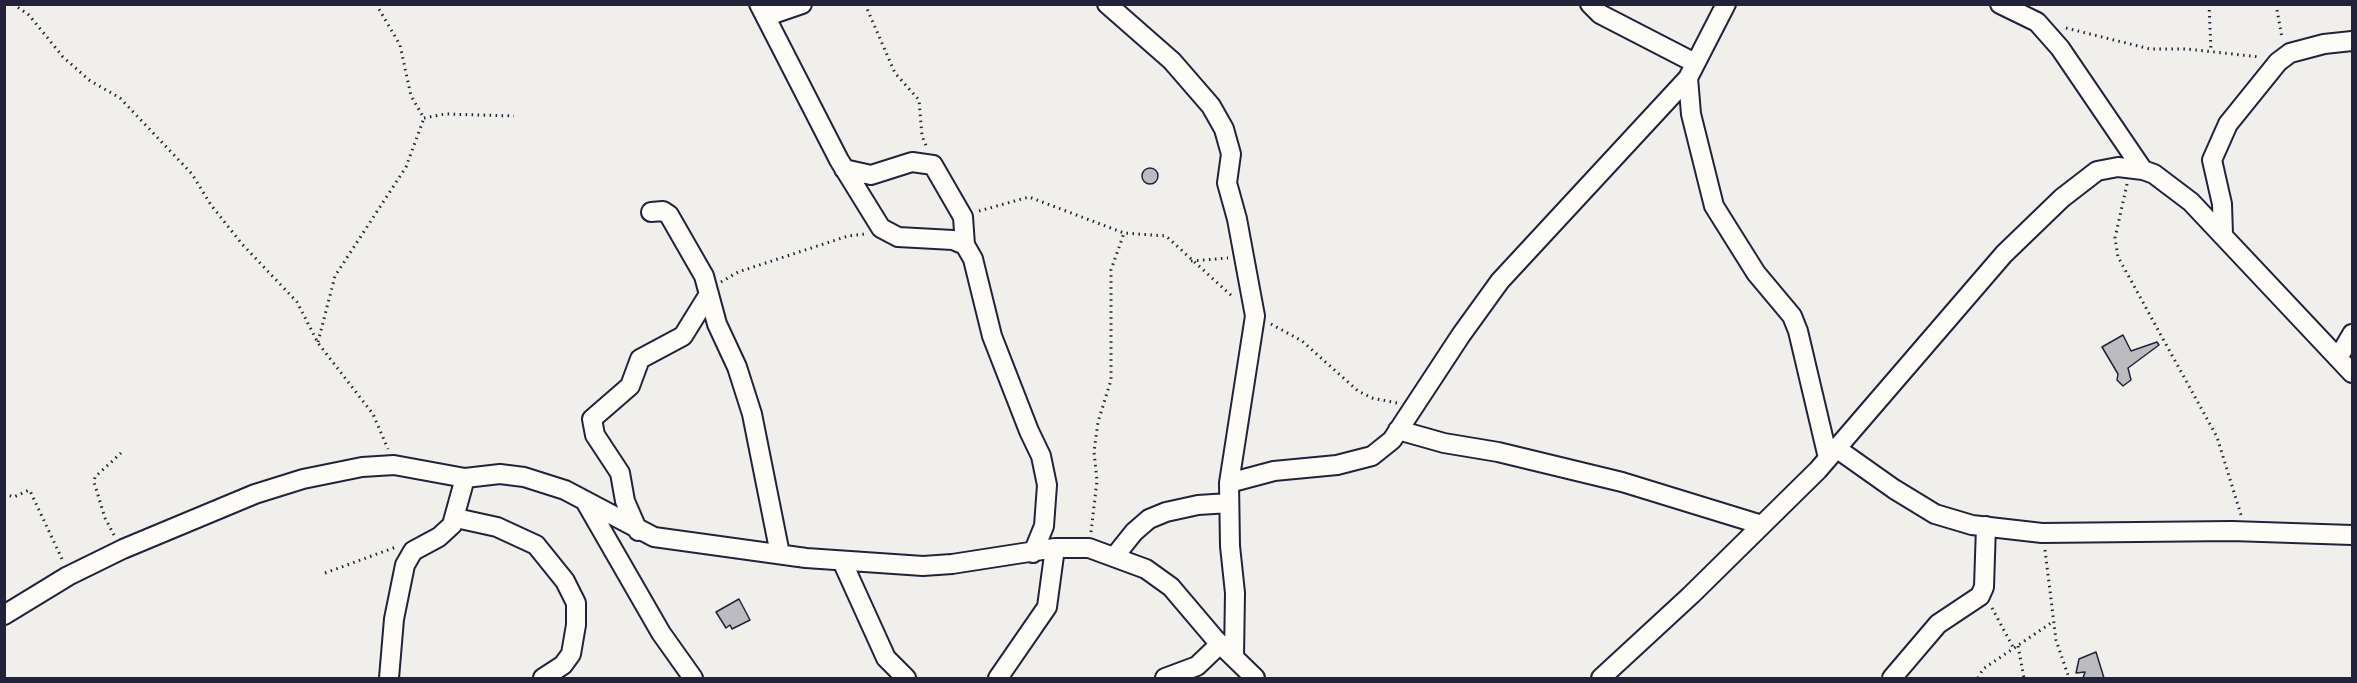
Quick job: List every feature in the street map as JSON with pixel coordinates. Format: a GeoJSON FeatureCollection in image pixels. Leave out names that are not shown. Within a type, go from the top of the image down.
{"type":"FeatureCollection","features":[{"type":"Feature","properties":{"kind":"street"},"geometry":{"type":"LineString","coordinates":[[802,4],[763,10],[844,169],[885,232],[898,237],[952,240],[964,245]]}},
{"type":"Feature","properties":{"kind":"street"},"geometry":{"type":"LineString","coordinates":[[1107,4],[1172,61],[1211,106],[1220,121],[1231,154],[1227,183],[1245,257],[1255,316],[1229,483],[1230,546],[1244,670]]}},
{"type":"Feature","properties":{"kind":"street"},"geometry":{"type":"LineString","coordinates":[[1590,4],[1600,14],[1691,70]]}},
{"type":"Feature","properties":{"kind":"street"},"geometry":{"type":"LineString","coordinates":[[1229,483],[1275,471],[1337,465],[1372,456],[1392,440],[1461,335],[1500,281],[1691,70],[1725,4]]}},
{"type":"Feature","properties":{"kind":"street"},"geometry":{"type":"LineString","coordinates":[[2000,4],[2037,22],[2060,48],[2101,105],[2134,169]]}},
{"type":"Feature","properties":{"kind":"street"},"geometry":{"type":"LineString","coordinates":[[2223,234],[2222,204],[2212,160],[2216,146],[2240,109],[2287,56],[2324,44],[2352,41]]}},
{"type":"Feature","properties":{"kind":"street"},"geometry":{"type":"LineString","coordinates":[[1691,70],[1691,114],[1714,206],[1756,273],[1792,316],[1832,453],[1935,514],[1986,526],[2042,533],[2245,531],[2352,535]]}},
{"type":"Feature","properties":{"kind":"street"},"geometry":{"type":"LineString","coordinates":[[844,169],[871,175],[912,162],[933,165],[963,217],[964,245],[973,259],[1002,367],[1041,456],[1047,485],[1044,526],[1033,553]]}},
{"type":"Feature","properties":{"kind":"street"},"geometry":{"type":"LineString","coordinates":[[1601,678],[1762,525],[1832,453],[2004,254],[2062,198],[2097,171],[2134,169],[2154,174],[2192,202],[2352,373]]}},
{"type":"Feature","properties":{"kind":"street"},"geometry":{"type":"LineString","coordinates":[[651,212],[663,211],[669,215],[704,276],[717,324],[737,367],[752,414],[780,554]]}},
{"type":"Feature","properties":{"kind":"street"},"geometry":{"type":"LineString","coordinates":[[638,531],[625,501],[617,465],[595,435],[592,419],[630,386],[640,359],[683,336],[709,294]]}},
{"type":"Feature","properties":{"kind":"street"},"geometry":{"type":"LineString","coordinates":[[2338,358],[2352,334]]}},
{"type":"Feature","properties":{"kind":"street"},"geometry":{"type":"LineString","coordinates":[[1398,430],[1444,443],[1498,452],[1622,482],[1762,525]]}},
{"type":"Feature","properties":{"kind":"street"},"geometry":{"type":"LineString","coordinates":[[4,615],[68,576],[123,549],[255,494],[303,479],[362,467],[394,465],[465,478],[511,474],[565,490],[638,531],[674,541],[780,554],[923,566],[1033,553],[1055,548],[1089,548],[1146,568],[1171,586],[1244,670]]}},
{"type":"Feature","properties":{"kind":"street"},"geometry":{"type":"LineString","coordinates":[[390,678],[390,648],[401,577],[413,551],[447,531],[456,518],[465,478]]}},
{"type":"Feature","properties":{"kind":"street"},"geometry":{"type":"LineString","coordinates":[[584,500],[661,633],[693,678]]}},
{"type":"Feature","properties":{"kind":"street"},"geometry":{"type":"LineString","coordinates":[[1114,557],[1134,532],[1149,519],[1166,512],[1198,505],[1229,503]]}},
{"type":"Feature","properties":{"kind":"street"},"geometry":{"type":"LineString","coordinates":[[456,518],[497,527],[536,545],[565,581],[576,603],[576,625],[571,654],[563,665],[543,678]]}},
{"type":"Feature","properties":{"kind":"street"},"geometry":{"type":"LineString","coordinates":[[1892,678],[1938,624],[1968,606],[1982,592],[1986,526]]}},
{"type":"Feature","properties":{"kind":"street"},"geometry":{"type":"LineString","coordinates":[[998,678],[1047,607],[1055,548]]}},
{"type":"Feature","properties":{"kind":"street"},"geometry":{"type":"LineString","coordinates":[[842,561],[886,658],[906,678]]}},
{"type":"Feature","properties":{"kind":"street"},"geometry":{"type":"LineString","coordinates":[[1165,678],[1197,666],[1220,644]]}},
{"type":"Feature","properties":{"kind":"path"},"geometry":{"type":"LineString","coordinates":[[13,4],[29,15],[63,57],[89,80],[120,98],[192,174],[242,244],[297,302],[318,343],[374,414],[394,465]]}},
{"type":"Feature","properties":{"kind":"path"},"geometry":{"type":"LineString","coordinates":[[376,4],[400,45],[411,96],[424,118]]}},
{"type":"Feature","properties":{"kind":"path"},"geometry":{"type":"LineString","coordinates":[[865,4],[896,73],[919,100],[922,136],[933,165]]}},
{"type":"Feature","properties":{"kind":"path"},"geometry":{"type":"LineString","coordinates":[[2209,4],[2211,51]]}},
{"type":"Feature","properties":{"kind":"path"},"geometry":{"type":"LineString","coordinates":[[2037,22],[2150,49],[2287,56],[2279,31],[2276,4]]}},
{"type":"Feature","properties":{"kind":"path"},"geometry":{"type":"LineString","coordinates":[[424,118],[445,114],[514,116]]}},
{"type":"Feature","properties":{"kind":"path"},"geometry":{"type":"LineString","coordinates":[[318,343],[335,276],[406,167],[424,118]]}},
{"type":"Feature","properties":{"kind":"path"},"geometry":{"type":"LineString","coordinates":[[2134,169],[2115,238],[2118,257],[2217,437],[2245,531]]}},
{"type":"Feature","properties":{"kind":"path"},"geometry":{"type":"LineString","coordinates":[[963,217],[1029,197],[1124,233],[1166,237],[1255,316],[1302,341],[1358,392],[1392,403],[1416,402]]}},
{"type":"Feature","properties":{"kind":"path"},"geometry":{"type":"LineString","coordinates":[[709,294],[714,286],[738,272],[848,236],[885,232]]}},
{"type":"Feature","properties":{"kind":"path"},"geometry":{"type":"LineString","coordinates":[[1089,548],[1097,482],[1094,452],[1098,422],[1111,380],[1111,270],[1124,233]]}},
{"type":"Feature","properties":{"kind":"path"},"geometry":{"type":"LineString","coordinates":[[1191,261],[1245,257]]}},
{"type":"Feature","properties":{"kind":"path"},"geometry":{"type":"LineString","coordinates":[[120,453],[95,477],[94,482],[107,524],[123,549]]}},
{"type":"Feature","properties":{"kind":"path"},"geometry":{"type":"LineString","coordinates":[[4,495],[14,497],[28,490],[32,493],[45,517],[68,576]]}},
{"type":"Feature","properties":{"kind":"path"},"geometry":{"type":"LineString","coordinates":[[2042,533],[2056,640],[2069,678]]}},
{"type":"Feature","properties":{"kind":"path"},"geometry":{"type":"LineString","coordinates":[[325,573],[393,546],[413,551]]}},
{"type":"Feature","properties":{"kind":"path"},"geometry":{"type":"LineString","coordinates":[[1982,592],[2014,649]]}},
{"type":"Feature","properties":{"kind":"path"},"geometry":{"type":"LineString","coordinates":[[1978,678],[1983,669],[2054,621]]}},
{"type":"Feature","properties":{"kind":"path"},"geometry":{"type":"LineString","coordinates":[[2018,646],[2024,678]]}},
{"type":"Feature","properties":{"kind":"building"},"geometry":{"type":"Polygon","coordinates":[[[1150,168],[1158,176],[1150,184],[1142,176],[1150,168]]]}},
{"type":"Feature","properties":{"kind":"building"},"geometry":{"type":"Polygon","coordinates":[[[2123,335],[2131,351],[2157,342],[2159,345],[2128,368],[2131,380],[2123,386],[2117,380],[2118,374],[2102,347],[2123,335]]]}},
{"type":"Feature","properties":{"kind":"building"},"geometry":{"type":"Polygon","coordinates":[[[739,599],[750,620],[732,629],[730,625],[726,628],[716,612],[739,599]]]}},
{"type":"Feature","properties":{"kind":"building"},"geometry":{"type":"Polygon","coordinates":[[[2096,652],[2104,678],[2083,678],[2085,672],[2076,673],[2079,659],[2096,652]]]}}]}
